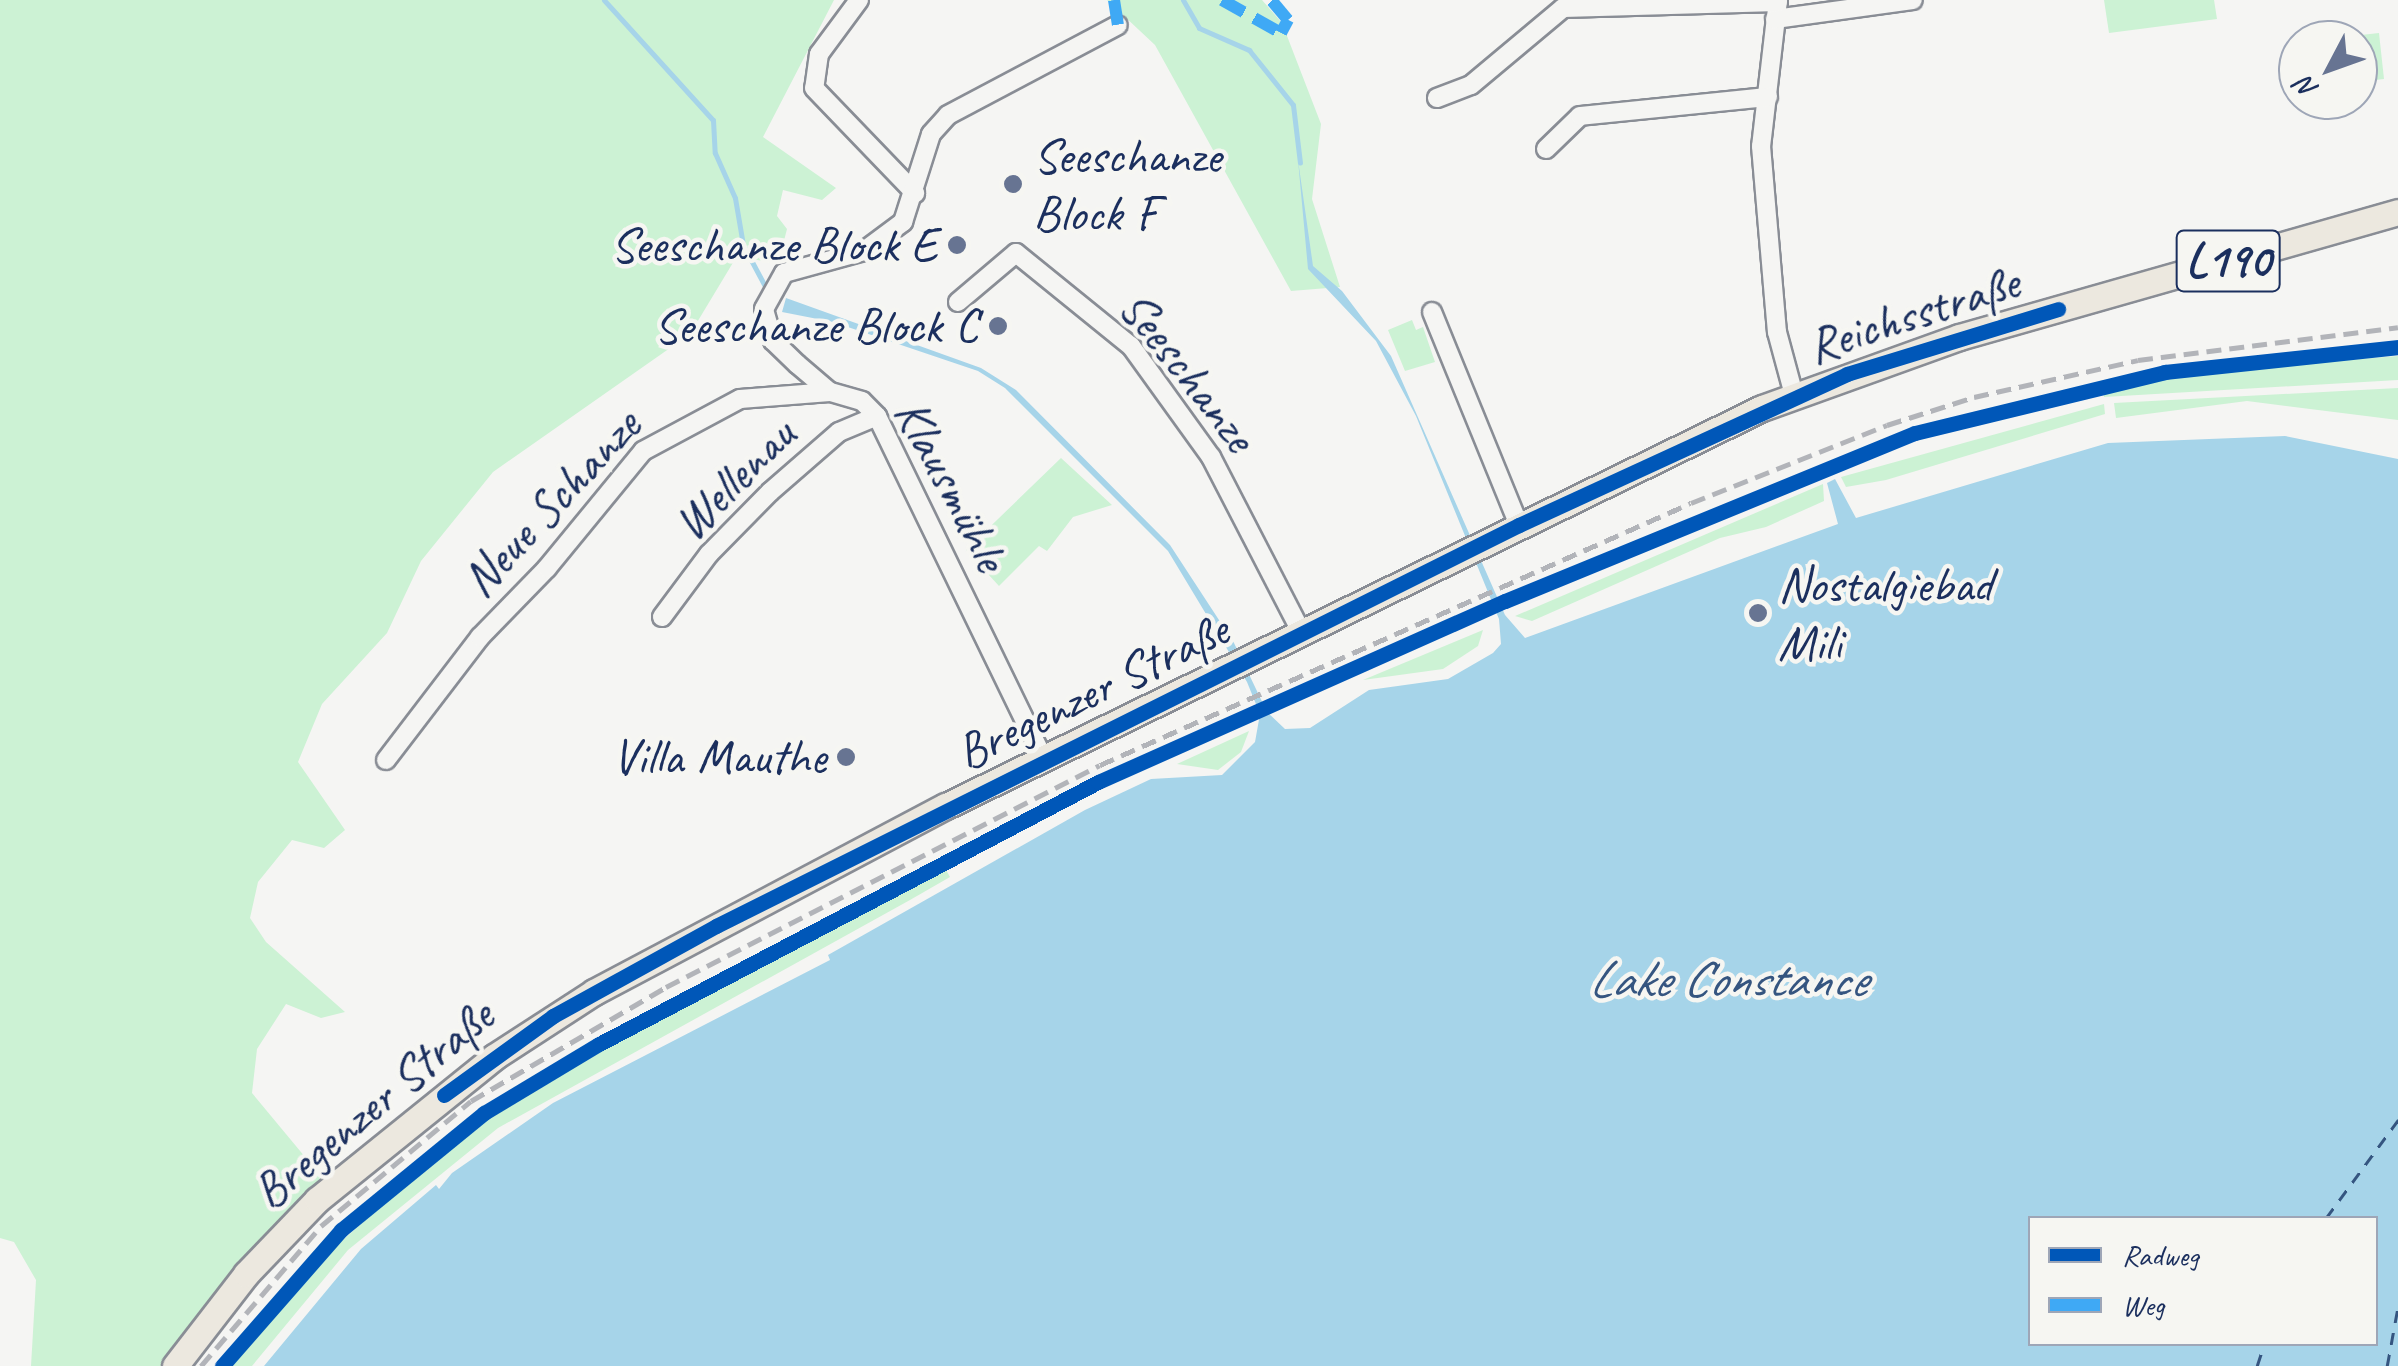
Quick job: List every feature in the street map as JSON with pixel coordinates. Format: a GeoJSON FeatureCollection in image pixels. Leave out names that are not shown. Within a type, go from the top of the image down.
{"type":"FeatureCollection","features":[{"type":"Feature","properties":{"kind":"main road","name":"Reichsstraße"},"geometry":{"type":"LineString","coordinates":[[1794,395],[1999,325],[2398,212]]}},
{"type":"Feature","properties":{"kind":"main road","name":"Bregenzer Straße"},"geometry":{"type":"LineString","coordinates":[[175,1366],[246,1274],[317,1200],[526,1034],[716,926],[1043,758],[1794,395]]}},
{"type":"Feature","properties":{"kind":"street"},"geometry":{"type":"LineString","coordinates":[[859,0],[819,54],[814,88],[915,193]]}},
{"type":"Feature","properties":{"kind":"street"},"geometry":{"type":"LineString","coordinates":[[1437,98],[1471,85],[1563,8],[1777,7],[1914,0]]}},
{"type":"Feature","properties":{"kind":"street"},"geometry":{"type":"LineString","coordinates":[[1777,7],[1761,146],[1780,348],[1794,395]]}},
{"type":"Feature","properties":{"kind":"street","name":"Klausmühle"},"geometry":{"type":"LineString","coordinates":[[1043,758],[877,416],[862,401],[830,392],[774,340],[765,320],[766,298],[784,274],[854,256],[887,235],[911,212],[932,134],[948,115],[1118,25]]}},
{"type":"Feature","properties":{"kind":"street"},"geometry":{"type":"LineString","coordinates":[[1546,149],[1580,116],[1768,97]]}},
{"type":"Feature","properties":{"kind":"street","name":"Seeschanze"},"geometry":{"type":"LineString","coordinates":[[958,302],[1016,253],[1130,346],[1211,457],[1302,633]]}},
{"type":"Feature","properties":{"kind":"street"},"geometry":{"type":"LineString","coordinates":[[1432,312],[1519,526]]}},
{"type":"Feature","properties":{"kind":"street","name":"Neue Schanze"},"geometry":{"type":"LineString","coordinates":[[386,760],[480,637],[547,568],[644,450],[740,398],[830,392]]}},
{"type":"Feature","properties":{"kind":"street","name":"Wellenau"},"geometry":{"type":"LineString","coordinates":[[662,618],[709,554],[770,492],[839,432],[877,416]]}},
{"type":"Feature","properties":{"kind":"green space"},"geometry":{"type":"Polygon","coordinates":[[[0,0],[834,0],[763,137],[836,188],[822,200],[783,190],[777,216],[787,229],[778,264],[737,256],[690,334],[493,472],[421,561],[387,633],[322,704],[298,762],[345,830],[324,848],[292,840],[258,882],[250,918],[266,942],[345,1012],[321,1018],[286,1004],[257,1049],[252,1093],[325,1181],[166,1366],[31,1366],[36,1280],[14,1242],[0,1238],[0,0]]]}},
{"type":"Feature","properties":{"kind":"green space"},"geometry":{"type":"Polygon","coordinates":[[[1107,0],[1262,0],[1282,23],[1321,124],[1312,199],[1340,287],[1291,291],[1155,45],[1107,0]]]}},
{"type":"Feature","properties":{"kind":"green space"},"geometry":{"type":"Polygon","coordinates":[[[2104,0],[2214,0],[2217,19],[2109,33],[2104,0]]]}},
{"type":"Feature","properties":{"kind":"green space"},"geometry":{"type":"Polygon","coordinates":[[[2378,33],[2384,79],[2378,80],[2378,33]]]}},
{"type":"Feature","properties":{"kind":"green space"},"geometry":{"type":"Polygon","coordinates":[[[1412,320],[1416,330],[1423,327],[1435,362],[1405,371],[1388,330],[1412,320]]]}},
{"type":"Feature","properties":{"kind":"green space"},"geometry":{"type":"Polygon","coordinates":[[[2398,356],[2398,380],[2104,397],[2103,390],[2233,369],[2398,356]]]}},
{"type":"Feature","properties":{"kind":"green space"},"geometry":{"type":"Polygon","coordinates":[[[2398,388],[2398,420],[2247,401],[2116,418],[2114,403],[2398,388]]]}},
{"type":"Feature","properties":{"kind":"green space"},"geometry":{"type":"Polygon","coordinates":[[[2104,404],[2105,414],[1886,480],[1846,487],[1841,477],[2104,404]]]}},
{"type":"Feature","properties":{"kind":"green space"},"geometry":{"type":"Polygon","coordinates":[[[1061,458],[1112,505],[1073,517],[1047,551],[1039,546],[999,586],[966,550],[1061,458]]]}},
{"type":"Feature","properties":{"kind":"green space"},"geometry":{"type":"Polygon","coordinates":[[[1823,484],[1824,501],[1766,527],[1720,538],[1532,621],[1515,616],[1823,484]]]}},
{"type":"Feature","properties":{"kind":"green space"},"geometry":{"type":"Polygon","coordinates":[[[1483,630],[1478,646],[1443,669],[1363,680],[1483,630]]]}},
{"type":"Feature","properties":{"kind":"green space"},"geometry":{"type":"Polygon","coordinates":[[[1249,731],[1241,752],[1218,770],[1177,764],[1249,731]]]}},
{"type":"Feature","properties":{"kind":"green space"},"geometry":{"type":"Polygon","coordinates":[[[945,868],[950,877],[498,1128],[348,1250],[252,1366],[230,1366],[311,1268],[460,1137],[567,1068],[945,868]]]}},
{"type":"Feature","properties":{"kind":"water","name":"Lake Constance"},"geometry":{"type":"Polygon","coordinates":[[[1298,160],[1313,266],[1342,291],[1391,356],[1505,615],[1525,638],[1838,524],[1827,483],[1835,479],[1856,518],[2108,443],[2285,436],[2398,459],[2398,1366],[264,1366],[361,1249],[436,1185],[439,1189],[452,1173],[553,1103],[830,960],[828,955],[1085,810],[1151,779],[1222,775],[1255,742],[1260,714],[1247,682],[1168,551],[1005,388],[978,371],[833,322],[782,312],[786,298],[981,368],[1016,390],[1170,545],[1234,643],[1267,712],[1285,729],[1310,728],[1369,690],[1448,679],[1493,653],[1501,644],[1499,619],[1416,416],[1376,341],[1308,269],[1298,160]]]}},
{"type":"Feature","properties":{"kind":"waterway"},"geometry":{"type":"LineString","coordinates":[[604,0],[713,120],[715,153],[735,198],[743,245],[766,288]]}},
{"type":"Feature","properties":{"kind":"waterway"},"geometry":{"type":"LineString","coordinates":[[1183,0],[1199,28],[1249,50],[1293,105],[1300,163]]}},
{"type":"Feature","properties":{"kind":"ferry route"},"geometry":{"type":"LineString","coordinates":[[2327,1216],[2398,1120]]}},
{"type":"Feature","properties":{"kind":"ferry route"},"geometry":{"type":"LineString","coordinates":[[2387,1366],[2398,1306]]}},
{"type":"Feature","properties":{"kind":"ferry route"},"geometry":{"type":"LineString","coordinates":[[2257,1366],[2263,1346]]}},
{"type":"Feature","properties":{"kind":"railway"},"geometry":{"type":"LineString","coordinates":[[201,1366],[321,1226],[471,1101],[666,987],[1100,765],[1691,503],[1887,425],[1974,397],[2138,360],[2398,327]]}},
{"type":"Feature","properties":{"kind":"marked path"},"geometry":{"type":"LineString","coordinates":[[1114,0],[1118,25]]}},
{"type":"Feature","properties":{"kind":"marked path"},"geometry":{"type":"LineString","coordinates":[[1222,0],[1281,33],[1288,20],[1271,0]]}},
{"type":"Feature","properties":{"kind":"cycle path"},"geometry":{"type":"LineString","coordinates":[[444,1095],[553,1016],[716,926],[1519,525],[1847,374],[2058,309]]}},
{"type":"Feature","properties":{"kind":"cycle path"},"geometry":{"type":"LineString","coordinates":[[222,1366],[341,1230],[484,1113],[599,1044],[1098,782],[1505,601],[1915,433],[2165,372],[2398,347]]}},
{"type":"Feature","properties":{"kind":"place","name":"Seeschanze Block F"},"geometry":{"type":"Point","coordinates":[1013,184]}},
{"type":"Feature","properties":{"kind":"place","name":"Seeschanze Block E"},"geometry":{"type":"Point","coordinates":[957,245]}},
{"type":"Feature","properties":{"kind":"place","name":"Seeschanze Block C"},"geometry":{"type":"Point","coordinates":[998,326]}},
{"type":"Feature","properties":{"kind":"place","name":"Nostalgiebad Mili"},"geometry":{"type":"Point","coordinates":[1758,613]}},
{"type":"Feature","properties":{"kind":"place","name":"Villa Mauthe"},"geometry":{"type":"Point","coordinates":[846,757]}}]}
